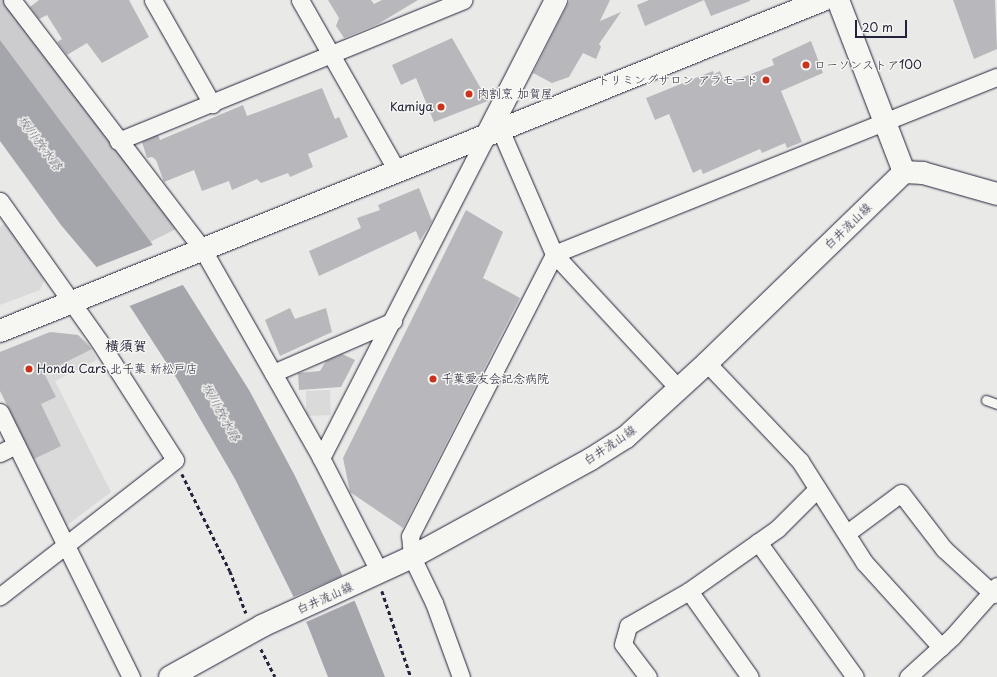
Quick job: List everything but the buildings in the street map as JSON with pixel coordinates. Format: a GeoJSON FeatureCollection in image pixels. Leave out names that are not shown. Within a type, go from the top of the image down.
{"type":"FeatureCollection","features":[{"type":"Feature","properties":{"kind":"street"},"geometry":{"type":"LineString","coordinates":[[12,0],[118,141],[198,252],[273,373],[321,458],[378,578]]}},
{"type":"Feature","properties":{"kind":"street"},"geometry":{"type":"LineString","coordinates":[[153,0],[212,104]]}},
{"type":"Feature","properties":{"kind":"street"},"geometry":{"type":"LineString","coordinates":[[300,0],[397,171]]}},
{"type":"Feature","properties":{"kind":"street"},"geometry":{"type":"LineString","coordinates":[[321,458],[493,132],[556,0]]}},
{"type":"Feature","properties":{"kind":"street"},"geometry":{"type":"LineString","coordinates":[[0,331],[823,0]]}},
{"type":"Feature","properties":{"kind":"street"},"geometry":{"type":"LineString","coordinates":[[838,0],[904,172],[923,173],[997,194]]}},
{"type":"Feature","properties":{"kind":"street"},"geometry":{"type":"LineString","coordinates":[[118,141],[331,55],[454,2]]}},
{"type":"Feature","properties":{"kind":"street"},"geometry":{"type":"LineString","coordinates":[[461,677],[434,603],[412,557],[410,536],[554,254],[997,77]]}},
{"type":"Feature","properties":{"kind":"street"},"geometry":{"type":"LineString","coordinates":[[493,132],[554,254],[679,389]]}},
{"type":"Feature","properties":{"kind":"street","name":"白井流山線"},"geometry":{"type":"LineString","coordinates":[[170,677],[258,628],[378,578],[412,557],[591,459],[626,436],[707,363],[904,172]]}},
{"type":"Feature","properties":{"kind":"street"},"geometry":{"type":"LineString","coordinates":[[0,201],[76,301],[175,460],[66,548],[0,596]]}},
{"type":"Feature","properties":{"kind":"street"},"geometry":{"type":"LineString","coordinates":[[273,373],[393,321]]}},
{"type":"Feature","properties":{"kind":"street"},"geometry":{"type":"LineString","coordinates":[[707,363],[800,461],[864,562],[941,647]]}},
{"type":"Feature","properties":{"kind":"street"},"geometry":{"type":"LineString","coordinates":[[0,412],[130,677]]}},
{"type":"Feature","properties":{"kind":"street"},"geometry":{"type":"LineString","coordinates":[[0,453],[16,445]]}},
{"type":"Feature","properties":{"kind":"street"},"geometry":{"type":"LineString","coordinates":[[648,677],[623,644],[628,626],[689,591],[776,529],[817,489]]}},
{"type":"Feature","properties":{"kind":"street"},"geometry":{"type":"LineString","coordinates":[[847,533],[901,493],[944,549],[996,589],[941,647],[908,677]]}},
{"type":"Feature","properties":{"kind":"street"},"geometry":{"type":"LineString","coordinates":[[758,542],[855,677]]}},
{"type":"Feature","properties":{"kind":"street"},"geometry":{"type":"LineString","coordinates":[[689,591],[750,677]]}},
{"type":"Feature","properties":{"kind":"lane"},"geometry":{"type":"LineString","coordinates":[[986,400],[997,404]]}},
{"type":"Feature","properties":{"kind":"path"},"geometry":{"type":"LineString","coordinates":[[175,460],[258,628],[275,677]]}},
{"type":"Feature","properties":{"kind":"path"},"geometry":{"type":"LineString","coordinates":[[378,578],[411,677]]}},
{"type":"Feature","properties":{"kind":"shaded area"},"geometry":{"type":"Polygon","coordinates":[[[0,0],[8,0],[176,229],[150,242],[0,40],[0,0]]]}},
{"type":"Feature","properties":{"kind":"shaded area"},"geometry":{"type":"Polygon","coordinates":[[[9,220],[41,263],[45,279],[40,290],[0,305],[0,227],[9,220]]]}},
{"type":"Feature","properties":{"kind":"shaded area"},"geometry":{"type":"Polygon","coordinates":[[[51,332],[78,335],[88,343],[97,360],[55,381],[111,492],[66,526],[16,421],[0,352],[51,332]]]}},
{"type":"Feature","properties":{"kind":"shaded area"},"geometry":{"type":"Polygon","coordinates":[[[330,390],[331,415],[306,416],[306,391],[330,390]]]}},
{"type":"Feature","properties":{"kind":"water","name":"坂川放水路"},"geometry":{"type":"Polygon","coordinates":[[[0,40],[185,288],[249,390],[295,476],[356,604],[385,677],[328,677],[308,626],[235,479],[177,379],[131,308],[61,225],[0,141],[0,40]]]}},
{"type":"Feature","properties":{"kind":"pier"},"geometry":{"type":"Polygon","coordinates":[[[155,244],[185,284],[127,307],[94,268],[155,244]]]}},
{"type":"Feature","properties":{"kind":"pier"},"geometry":{"type":"Polygon","coordinates":[[[344,575],[356,600],[304,623],[291,598],[344,575]]]}},
{"type":"Feature","properties":{"kind":"place","name":"ローソンストア100"},"geometry":{"type":"Point","coordinates":[806,65]}},
{"type":"Feature","properties":{"kind":"place","name":"トリミングサロン アラモード"},"geometry":{"type":"Point","coordinates":[766,80]}},
{"type":"Feature","properties":{"kind":"place","name":"肉割烹 加賀屋"},"geometry":{"type":"Point","coordinates":[469,94]}},
{"type":"Feature","properties":{"kind":"place","name":"Kamiya"},"geometry":{"type":"Point","coordinates":[441,107]}},
{"type":"Feature","properties":{"kind":"place","name":"Honda Cars 北千葉 新松戸店"},"geometry":{"type":"Point","coordinates":[29,369]}},
{"type":"Feature","properties":{"kind":"place","name":"千葉愛友会記念病院"},"geometry":{"type":"Point","coordinates":[433,379]}},
{"type":"Feature","properties":{"kind":"district","name":"横須賀"},"geometry":{"type":"Point","coordinates":[126,346]}}]}
